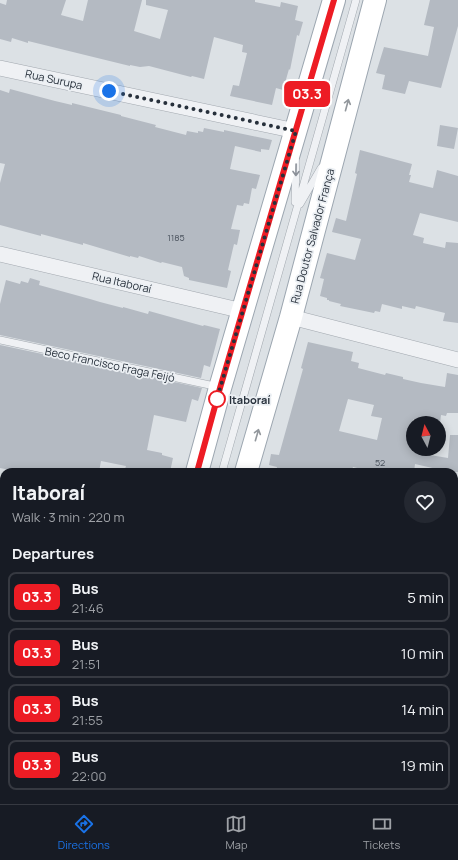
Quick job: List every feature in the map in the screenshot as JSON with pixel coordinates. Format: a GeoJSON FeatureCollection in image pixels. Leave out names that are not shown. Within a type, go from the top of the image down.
{"type":"FeatureCollection","features":[{"type":"Feature","properties":{"kind":"main road"},"geometry":{"type":"LineString","coordinates":[[198,468],[220,388],[334,0]]}},
{"type":"Feature","properties":{"kind":"main road","name":"Rua Doutor Salvador França"},"geometry":{"type":"LineString","coordinates":[[247,468],[291,317],[375,0]]}},
{"type":"Feature","properties":{"kind":"street","name":"Rua Surupa"},"geometry":{"type":"LineString","coordinates":[[0,68],[296,131]]}},
{"type":"Feature","properties":{"kind":"street","name":"Rua Itaboraí"},"geometry":{"type":"LineString","coordinates":[[0,254],[243,311]]}},
{"type":"Feature","properties":{"kind":"street"},"geometry":{"type":"LineString","coordinates":[[291,317],[458,360]]}},
{"type":"Feature","properties":{"kind":"lane"},"geometry":{"type":"LineString","coordinates":[[223,468],[356,0]]}},
{"type":"Feature","properties":{"kind":"lane"},"geometry":{"type":"LineString","coordinates":[[295,213],[296,131]]}},
{"type":"Feature","properties":{"kind":"lane"},"geometry":{"type":"LineString","coordinates":[[295,213],[337,142]]}},
{"type":"Feature","properties":{"kind":"lane","name":"Beco Francisco Fraga Feijó"},"geometry":{"type":"LineString","coordinates":[[0,340],[220,388]]}},
{"type":"Feature","properties":{"kind":"building"},"geometry":{"type":"Polygon","coordinates":[[[7,0],[66,0],[61,15],[83,21],[88,0],[142,0],[134,31],[160,39],[168,10],[146,5],[146,0],[255,0],[255,2],[280,7],[281,2],[298,6],[295,20],[303,22],[299,36],[297,35],[290,70],[289,69],[283,90],[276,88],[272,105],[230,96],[233,85],[239,86],[247,53],[242,52],[243,45],[214,37],[204,79],[149,66],[130,66],[28,41],[28,43],[12,38],[11,42],[0,39],[0,3],[6,5],[7,0]]]}},
{"type":"Feature","properties":{"kind":"building"},"geometry":{"type":"Polygon","coordinates":[[[430,0],[458,0],[458,26],[441,88],[409,81],[405,94],[382,89],[385,75],[376,73],[384,47],[428,56],[434,27],[424,25],[430,0]]]}},
{"type":"Feature","properties":{"kind":"building"},"geometry":{"type":"Polygon","coordinates":[[[10,89],[72,105],[72,103],[121,115],[156,125],[155,127],[186,135],[187,131],[198,133],[198,131],[203,132],[204,128],[224,132],[224,130],[272,140],[269,150],[261,149],[261,152],[235,146],[230,169],[260,175],[256,189],[252,188],[249,204],[244,203],[243,206],[237,205],[231,229],[240,230],[237,245],[234,244],[228,270],[231,271],[227,288],[189,280],[189,278],[184,276],[182,267],[161,263],[139,256],[138,258],[130,257],[83,243],[83,245],[41,234],[41,236],[0,225],[0,183],[5,164],[0,163],[0,90],[9,93],[10,89]]]}},
{"type":"Feature","properties":{"kind":"building"},"geometry":{"type":"Polygon","coordinates":[[[440,125],[458,128],[454,149],[437,146],[440,125]]]}},
{"type":"Feature","properties":{"kind":"building"},"geometry":{"type":"Polygon","coordinates":[[[360,150],[412,164],[409,182],[433,188],[437,170],[458,176],[458,222],[420,213],[413,235],[424,238],[423,243],[445,248],[446,242],[458,243],[458,323],[443,321],[445,313],[416,306],[415,309],[402,306],[402,309],[382,304],[380,312],[375,311],[374,313],[340,306],[341,304],[329,301],[327,298],[320,296],[324,279],[320,278],[327,253],[355,260],[361,239],[332,232],[336,218],[346,221],[357,174],[355,173],[360,150]]]}},
{"type":"Feature","properties":{"kind":"building"},"geometry":{"type":"Polygon","coordinates":[[[30,278],[40,281],[39,285],[100,302],[148,314],[149,311],[203,326],[220,329],[210,367],[204,365],[201,378],[0,335],[0,304],[6,280],[20,284],[21,281],[28,283],[30,278]]]}},
{"type":"Feature","properties":{"kind":"building"},"geometry":{"type":"Polygon","coordinates":[[[308,342],[353,352],[351,361],[359,363],[358,368],[385,375],[386,373],[403,377],[403,379],[421,383],[445,387],[447,373],[458,375],[458,413],[447,413],[446,416],[406,416],[406,456],[436,456],[448,458],[450,435],[458,435],[458,468],[432,468],[415,464],[414,468],[277,468],[269,465],[271,454],[279,455],[303,369],[301,368],[308,342]],[[348,399],[339,431],[377,440],[382,418],[371,416],[374,405],[348,399]]]}},
{"type":"Feature","properties":{"kind":"building"},"geometry":{"type":"Polygon","coordinates":[[[0,345],[202,388],[198,401],[192,399],[186,422],[154,415],[147,450],[162,453],[162,455],[173,458],[171,468],[125,468],[126,466],[101,461],[100,468],[0,468],[0,345]]]}},
{"type":"Feature","properties":{"kind":"bus line","name":"03.3"},"geometry":{"type":"LineString","coordinates":[[198,468],[220,388],[334,0]]}},
{"type":"Feature","properties":{"kind":"place","name":"Itaboraí"},"geometry":{"type":"Point","coordinates":[217,399]}},
{"type":"Feature","properties":{"kind":"route"},"geometry":{"type":"LineString","coordinates":[[109,91],[296,131],[216,402],[217,399]]}}]}
